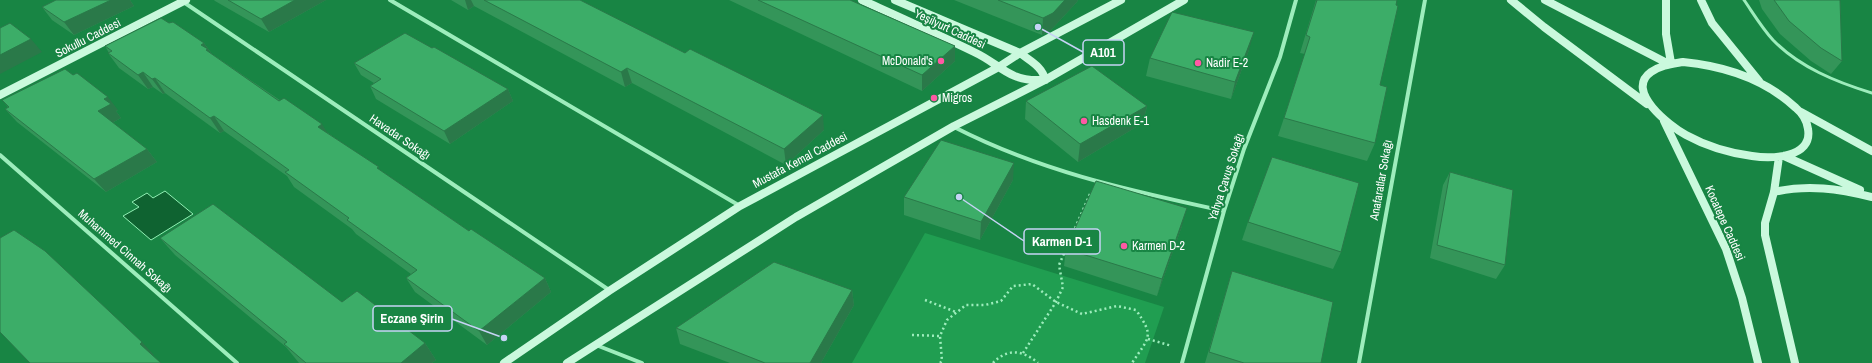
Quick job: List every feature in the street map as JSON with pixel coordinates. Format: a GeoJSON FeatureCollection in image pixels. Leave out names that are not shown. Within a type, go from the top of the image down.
{"type":"FeatureCollection","features":[{"type":"Feature","properties":{"kind":"main road","name":"Sokullu Caddesi"},"geometry":{"type":"LineString","coordinates":[[0,95],[183,0]]}},
{"type":"Feature","properties":{"kind":"main road","name":"Yeşilyurt Caddesi"},"geometry":{"type":"LineString","coordinates":[[862,0],[989,59],[997,68],[1016,79],[1029,81],[1045,80],[1044,73],[1038,66],[1020,53],[979,37],[895,0]]}},
{"type":"Feature","properties":{"kind":"main road","name":"Mustafa Kemal Caddesi"},"geometry":{"type":"LineString","coordinates":[[504,363],[609,290],[740,206],[997,68],[1020,53],[1121,0]]}},
{"type":"Feature","properties":{"kind":"main road"},"geometry":{"type":"LineString","coordinates":[[567,363],[796,217],[954,126],[1045,80],[1184,0]]}},
{"type":"Feature","properties":{"kind":"main road"},"geometry":{"type":"LineString","coordinates":[[1511,0],[1545,28],[1616,78],[1664,120],[1680,132],[1700,142],[1729,152],[1749,156],[1782,156],[1797,151],[1805,144],[1809,135],[1807,123],[1800,111]]}},
{"type":"Feature","properties":{"kind":"main road"},"geometry":{"type":"LineString","coordinates":[[1545,0],[1669,63]]}},
{"type":"Feature","properties":{"kind":"main road"},"geometry":{"type":"LineString","coordinates":[[1666,0],[1666,34],[1669,63]]}},
{"type":"Feature","properties":{"kind":"main road"},"geometry":{"type":"LineString","coordinates":[[1701,0],[1703,7],[1718,32],[1742,58],[1761,84]]}},
{"type":"Feature","properties":{"kind":"main road"},"geometry":{"type":"LineString","coordinates":[[1652,108],[1645,96],[1643,85],[1646,75],[1655,68],[1669,63],[1702,63],[1742,74],[1761,84],[1800,111],[1837,133],[1872,151]]}},
{"type":"Feature","properties":{"kind":"main road","name":"Kocatepe Caddesi"},"geometry":{"type":"LineString","coordinates":[[1664,120],[1726,249],[1742,298],[1758,363]]}},
{"type":"Feature","properties":{"kind":"main road"},"geometry":{"type":"LineString","coordinates":[[1782,156],[1765,223],[1771,266],[1795,363]]}},
{"type":"Feature","properties":{"kind":"main road"},"geometry":{"type":"LineString","coordinates":[[1782,156],[1872,196]]}},
{"type":"Feature","properties":{"kind":"main road"},"geometry":{"type":"LineString","coordinates":[[1774,192],[1792,187],[1833,188],[1872,196]]}},
{"type":"Feature","properties":{"kind":"street","name":"Havadar Sokağı"},"geometry":{"type":"LineString","coordinates":[[183,0],[609,290]]}},
{"type":"Feature","properties":{"kind":"street"},"geometry":{"type":"LineString","coordinates":[[390,0],[740,206]]}},
{"type":"Feature","properties":{"kind":"street","name":"Yahya Çavuş Sokağı"},"geometry":{"type":"LineString","coordinates":[[1182,363],[1224,211],[1244,149],[1280,57],[1296,0]]}},
{"type":"Feature","properties":{"kind":"street","name":"Anafaratlar Sokağı"},"geometry":{"type":"LineString","coordinates":[[1359,363],[1425,0]]}},
{"type":"Feature","properties":{"kind":"street"},"geometry":{"type":"LineString","coordinates":[[954,126],[970,136],[1025,160],[1095,182],[1224,211]]}},
{"type":"Feature","properties":{"kind":"street","name":"Muhammed Cinnah Sokağı"},"geometry":{"type":"LineString","coordinates":[[0,155],[237,363]]}},
{"type":"Feature","properties":{"kind":"street"},"geometry":{"type":"LineString","coordinates":[[596,344],[642,363]]}},
{"type":"Feature","properties":{"kind":"lane"},"geometry":{"type":"LineString","coordinates":[[1744,0],[1773,40],[1808,67],[1845,86],[1872,93]]}},
{"type":"Feature","properties":{"kind":"path"},"geometry":{"type":"LineString","coordinates":[[1023,353],[1056,302],[1063,287],[1059,265],[1095,182]]}},
{"type":"Feature","properties":{"kind":"path"},"geometry":{"type":"LineString","coordinates":[[940,363],[942,361],[940,336],[947,320],[966,305],[985,306],[1001,301],[1013,286],[1032,284],[1056,302],[1082,314],[1117,306],[1136,310],[1147,326],[1148,339],[1132,363]]}},
{"type":"Feature","properties":{"kind":"path"},"geometry":{"type":"LineString","coordinates":[[925,300],[957,312]]}},
{"type":"Feature","properties":{"kind":"path"},"geometry":{"type":"LineString","coordinates":[[912,335],[920,337],[930,335],[940,336]]}},
{"type":"Feature","properties":{"kind":"path"},"geometry":{"type":"LineString","coordinates":[[1148,339],[1186,350]]}},
{"type":"Feature","properties":{"kind":"path"},"geometry":{"type":"LineString","coordinates":[[993,363],[999,356],[1010,352],[1023,353],[1038,363]]}},
{"type":"Feature","properties":{"kind":"shaded area"},"geometry":{"type":"Polygon","coordinates":[[[165,191],[193,214],[151,240],[123,216],[139,207],[132,202],[147,193],[153,198],[165,191]]]}},
{"type":"Feature","properties":{"kind":"shaded area"},"geometry":{"type":"Polygon","coordinates":[[[925,233],[1164,307],[1145,363],[852,363],[925,233]]]}},
{"type":"Feature","properties":{"kind":"building"},"geometry":{"type":"Polygon","coordinates":[[[56,0],[111,0],[64,22],[42,7],[56,0]]]}},
{"type":"Feature","properties":{"kind":"building"},"geometry":{"type":"Polygon","coordinates":[[[228,0],[295,0],[261,19],[228,0]]]}},
{"type":"Feature","properties":{"kind":"building"},"geometry":{"type":"Polygon","coordinates":[[[484,0],[580,0],[685,53],[690,49],[823,115],[784,149],[627,68],[621,72],[484,0]]]}},
{"type":"Feature","properties":{"kind":"building"},"geometry":{"type":"Polygon","coordinates":[[[758,0],[850,0],[955,46],[922,75],[758,0]]]}},
{"type":"Feature","properties":{"kind":"building"},"geometry":{"type":"Polygon","coordinates":[[[998,0],[1065,0],[1053,13],[1043,18],[998,0]]]}},
{"type":"Feature","properties":{"kind":"building"},"geometry":{"type":"Polygon","coordinates":[[[1317,0],[1397,0],[1396,5],[1398,6],[1380,85],[1387,87],[1375,143],[1284,118],[1310,37],[1306,35],[1317,0]]]}},
{"type":"Feature","properties":{"kind":"building"},"geometry":{"type":"Polygon","coordinates":[[[1774,0],[1840,0],[1842,61],[1821,48],[1789,21],[1774,0]]]}},
{"type":"Feature","properties":{"kind":"building","name":"Nadir E-2"},"geometry":{"type":"Polygon","coordinates":[[[1172,12],[1254,32],[1235,82],[1150,58],[1172,12]]]}},
{"type":"Feature","properties":{"kind":"building"},"geometry":{"type":"Polygon","coordinates":[[[161,18],[169,23],[173,22],[204,43],[201,45],[208,49],[206,50],[279,101],[284,98],[322,124],[318,127],[379,167],[377,168],[469,231],[471,229],[545,278],[479,331],[406,278],[417,270],[347,220],[349,218],[285,172],[289,170],[214,116],[210,118],[155,78],[152,79],[143,72],[138,75],[108,53],[112,51],[105,46],[161,18]]]}},
{"type":"Feature","properties":{"kind":"building"},"geometry":{"type":"Polygon","coordinates":[[[10,23],[31,39],[0,55],[0,28],[10,23]]]}},
{"type":"Feature","properties":{"kind":"building"},"geometry":{"type":"Polygon","coordinates":[[[405,33],[432,48],[434,47],[508,89],[444,131],[370,86],[381,79],[354,63],[405,33]]]}},
{"type":"Feature","properties":{"kind":"building"},"geometry":{"type":"Polygon","coordinates":[[[1092,66],[1147,106],[1080,144],[1026,101],[1092,66]]]}},
{"type":"Feature","properties":{"kind":"building"},"geometry":{"type":"Polygon","coordinates":[[[65,69],[73,75],[77,73],[108,97],[104,99],[111,104],[98,111],[147,149],[94,179],[5,109],[9,107],[2,100],[65,69]]]}},
{"type":"Feature","properties":{"kind":"building"},"geometry":{"type":"Polygon","coordinates":[[[941,140],[1014,163],[981,222],[904,197],[941,140]]]}},
{"type":"Feature","properties":{"kind":"building"},"geometry":{"type":"Polygon","coordinates":[[[1272,157],[1359,183],[1341,252],[1248,222],[1272,157]]]}},
{"type":"Feature","properties":{"kind":"building"},"geometry":{"type":"Polygon","coordinates":[[[1450,172],[1513,190],[1505,265],[1437,245],[1450,172]]]}},
{"type":"Feature","properties":{"kind":"building","name":"Karmen D-2"},"geometry":{"type":"Polygon","coordinates":[[[1096,181],[1187,208],[1162,279],[1066,249],[1096,181]]]}},
{"type":"Feature","properties":{"kind":"building"},"geometry":{"type":"Polygon","coordinates":[[[213,204],[342,302],[357,291],[425,343],[401,363],[306,363],[284,344],[287,342],[160,238],[213,204]]]}},
{"type":"Feature","properties":{"kind":"building"},"geometry":{"type":"Polygon","coordinates":[[[14,230],[45,251],[142,342],[140,344],[161,363],[30,363],[0,332],[0,238],[14,230]]]}},
{"type":"Feature","properties":{"kind":"building"},"geometry":{"type":"Polygon","coordinates":[[[774,262],[852,290],[810,363],[765,363],[676,328],[774,262]]]}},
{"type":"Feature","properties":{"kind":"building"},"geometry":{"type":"Polygon","coordinates":[[[1232,271],[1333,302],[1321,363],[1244,363],[1209,352],[1232,271]]]}},
{"type":"Feature","properties":{"kind":"place","name":"A101"},"geometry":{"type":"Point","coordinates":[1038,27]}},
{"type":"Feature","properties":{"kind":"place","name":"McDonald's"},"geometry":{"type":"Point","coordinates":[941,61]}},
{"type":"Feature","properties":{"kind":"place","name":"Nadir E-2"},"geometry":{"type":"Point","coordinates":[1198,63]}},
{"type":"Feature","properties":{"kind":"place","name":"Migros"},"geometry":{"type":"Point","coordinates":[934,98]}},
{"type":"Feature","properties":{"kind":"place","name":"Hasdenk E-1"},"geometry":{"type":"Point","coordinates":[1084,121]}},
{"type":"Feature","properties":{"kind":"place","name":"Karmen D-1"},"geometry":{"type":"Point","coordinates":[959,197]}},
{"type":"Feature","properties":{"kind":"place","name":"Karmen D-2"},"geometry":{"type":"Point","coordinates":[1124,246]}},
{"type":"Feature","properties":{"kind":"place","name":"Eczane Şirin"},"geometry":{"type":"Point","coordinates":[504,338]}}]}
